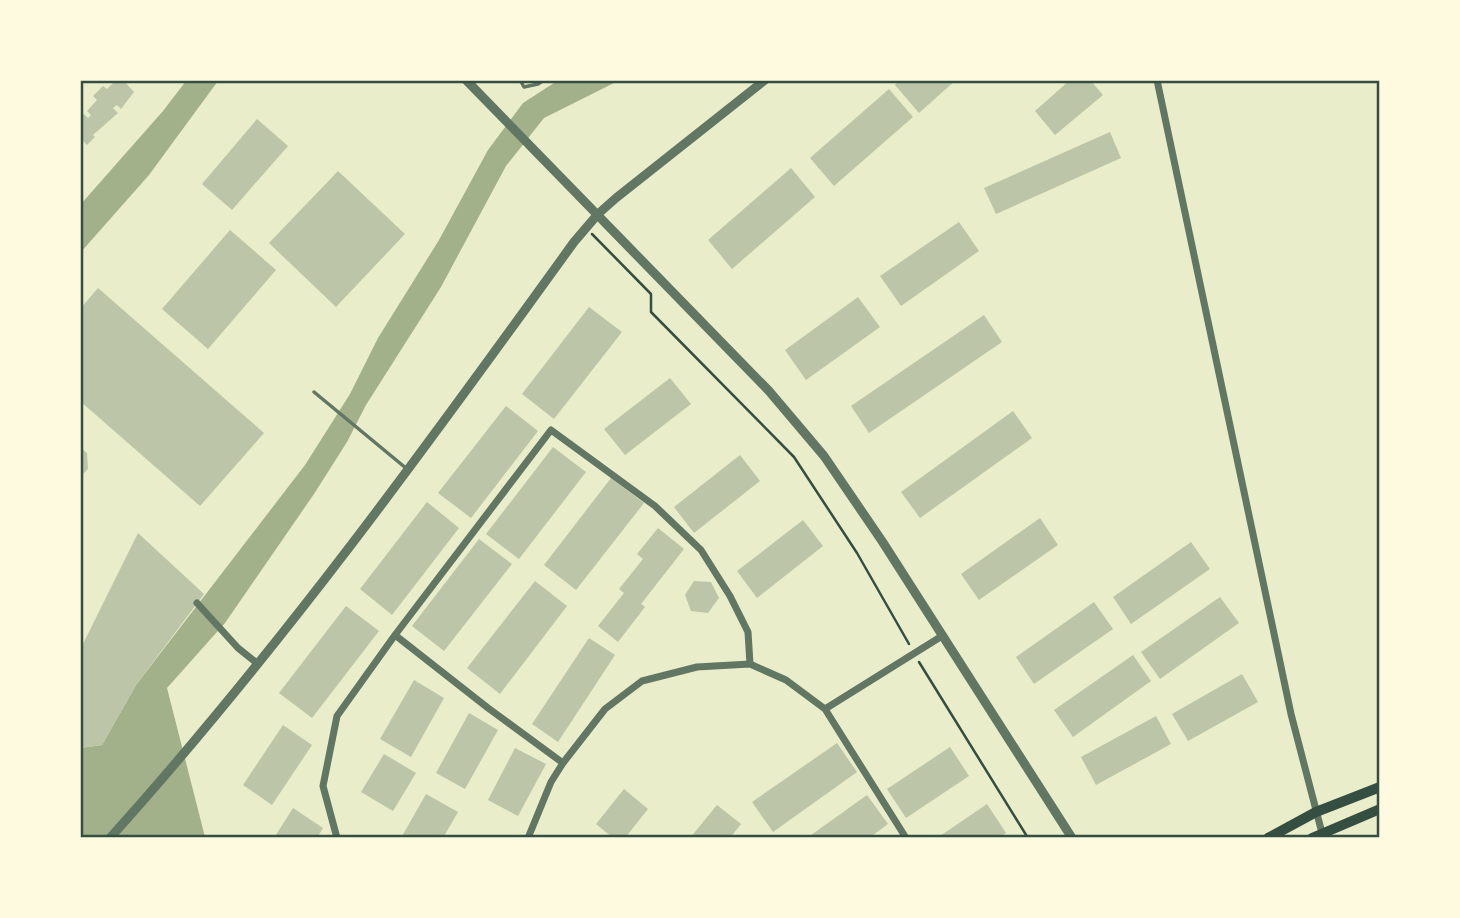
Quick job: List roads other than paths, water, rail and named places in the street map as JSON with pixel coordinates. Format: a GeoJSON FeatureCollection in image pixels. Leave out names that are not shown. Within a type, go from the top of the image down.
{"type":"FeatureCollection","features":[{"type":"Feature","properties":{"kind":"main road"},"geometry":{"type":"LineString","coordinates":[[1268,838],[1316,812],[1380,787]]}},
{"type":"Feature","properties":{"kind":"main road"},"geometry":{"type":"LineString","coordinates":[[1317,835],[1380,809]]}},
{"type":"Feature","properties":{"kind":"street"},"geometry":{"type":"LineString","coordinates":[[466,80],[769,391],[824,456],[1072,838]]}},
{"type":"Feature","properties":{"kind":"street"},"geometry":{"type":"LineString","coordinates":[[110,838],[188,751],[258,664],[408,471],[598,214],[765,80]]}},
{"type":"Feature","properties":{"kind":"street"},"geometry":{"type":"LineString","coordinates":[[1157,80],[1292,714],[1316,812],[1317,835]]}},
{"type":"Feature","properties":{"kind":"street"},"geometry":{"type":"LineString","coordinates":[[337,838],[323,786],[337,716],[551,430],[655,506],[701,550],[730,596],[748,632],[750,664]]}},
{"type":"Feature","properties":{"kind":"street"},"geometry":{"type":"LineString","coordinates":[[197,603],[238,648],[258,664]]}},
{"type":"Feature","properties":{"kind":"street"},"geometry":{"type":"LineString","coordinates":[[395,635],[563,763]]}},
{"type":"Feature","properties":{"kind":"street"},"geometry":{"type":"LineString","coordinates":[[825,709],[942,636]]}},
{"type":"Feature","properties":{"kind":"street"},"geometry":{"type":"LineString","coordinates":[[528,838],[551,782],[605,709],[642,681],[697,667],[750,664],[786,680],[825,709],[906,838]]}},
{"type":"Feature","properties":{"kind":"lane"},"geometry":{"type":"LineString","coordinates":[[520,80],[524,87],[544,80]]}},
{"type":"Feature","properties":{"kind":"lane"},"geometry":{"type":"LineString","coordinates":[[314,392],[408,471]]}}]}
